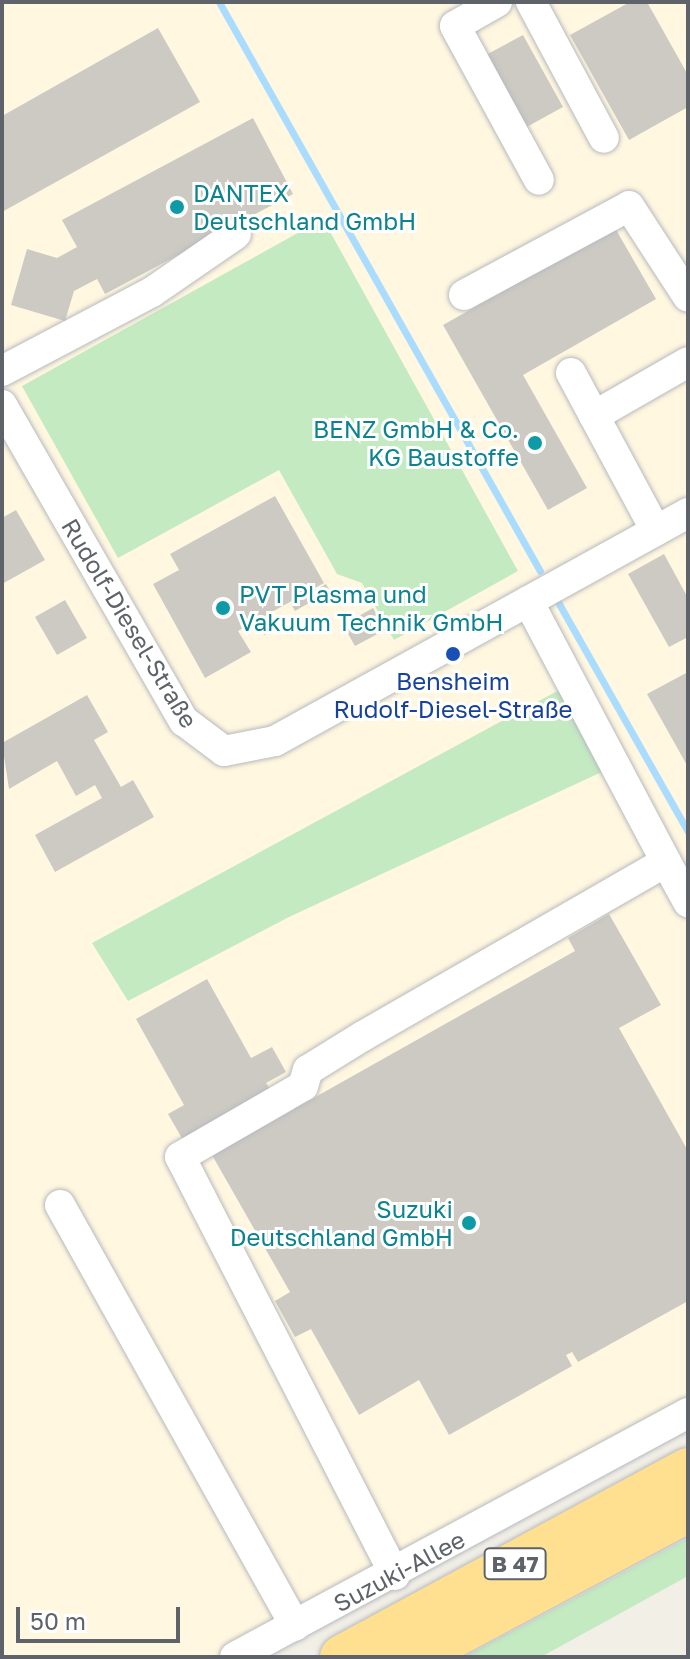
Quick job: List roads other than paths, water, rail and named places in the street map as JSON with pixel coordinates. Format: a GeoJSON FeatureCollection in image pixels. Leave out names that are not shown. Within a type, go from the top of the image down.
{"type":"FeatureCollection","features":[{"type":"Feature","properties":{"kind":"highway","name":"B 47"},"geometry":{"type":"LineString","coordinates":[[342,1657],[688,1470]]}},
{"type":"Feature","properties":{"kind":"highway","name":"B 47"},"geometry":{"type":"LineString","coordinates":[[413,1657],[688,1510]]}},
{"type":"Feature","properties":{"kind":"street"},"geometry":{"type":"LineString","coordinates":[[497,2],[455,26],[539,180]]}},
{"type":"Feature","properties":{"kind":"street"},"geometry":{"type":"LineString","coordinates":[[531,2],[604,138]]}},
{"type":"Feature","properties":{"kind":"street"},"geometry":{"type":"LineString","coordinates":[[464,295],[629,206],[688,297]]}},
{"type":"Feature","properties":{"kind":"street"},"geometry":{"type":"LineString","coordinates":[[2,371],[152,292],[236,234]]}},
{"type":"Feature","properties":{"kind":"street"},"geometry":{"type":"LineString","coordinates":[[594,416],[688,362]]}},
{"type":"Feature","properties":{"kind":"street"},"geometry":{"type":"LineString","coordinates":[[571,373],[656,531]]}},
{"type":"Feature","properties":{"kind":"street","name":"Rudolf-Diesel-Straße"},"geometry":{"type":"LineString","coordinates":[[2,405],[13,452],[184,721],[224,751],[275,741],[688,513]]}},
{"type":"Feature","properties":{"kind":"street"},"geometry":{"type":"LineString","coordinates":[[528,601],[688,902]]}},
{"type":"Feature","properties":{"kind":"street"},"geometry":{"type":"LineString","coordinates":[[395,1575],[180,1157],[303,1086],[308,1070],[363,1036],[666,862]]}},
{"type":"Feature","properties":{"kind":"street"},"geometry":{"type":"LineString","coordinates":[[60,1205],[295,1626]]}},
{"type":"Feature","properties":{"kind":"street","name":"Suzuki-Allee"},"geometry":{"type":"LineString","coordinates":[[235,1657],[395,1575],[688,1413]]}},
{"type":"Feature","properties":{"kind":"waterway"},"geometry":{"type":"LineString","coordinates":[[219,2],[540,571]]}},
{"type":"Feature","properties":{"kind":"waterway"},"geometry":{"type":"LineString","coordinates":[[558,602],[688,832]]}},
{"type":"Feature","properties":{"kind":"place","name":"DANTEX Deutschland GmbH"},"geometry":{"type":"Point","coordinates":[177,207]}},
{"type":"Feature","properties":{"kind":"place","name":"BENZ GmbH & Co. KG Baustoffe"},"geometry":{"type":"Point","coordinates":[535,443]}},
{"type":"Feature","properties":{"kind":"place","name":"PVT Plasma und Vakuum Technik GmbH"},"geometry":{"type":"Point","coordinates":[223,608]}},
{"type":"Feature","properties":{"kind":"place","name":"Bensheim Rudolf-Diesel-Straße"},"geometry":{"type":"Point","coordinates":[453,654]}},
{"type":"Feature","properties":{"kind":"place","name":"Suzuki Deutschland GmbH"},"geometry":{"type":"Point","coordinates":[469,1223]}}]}
